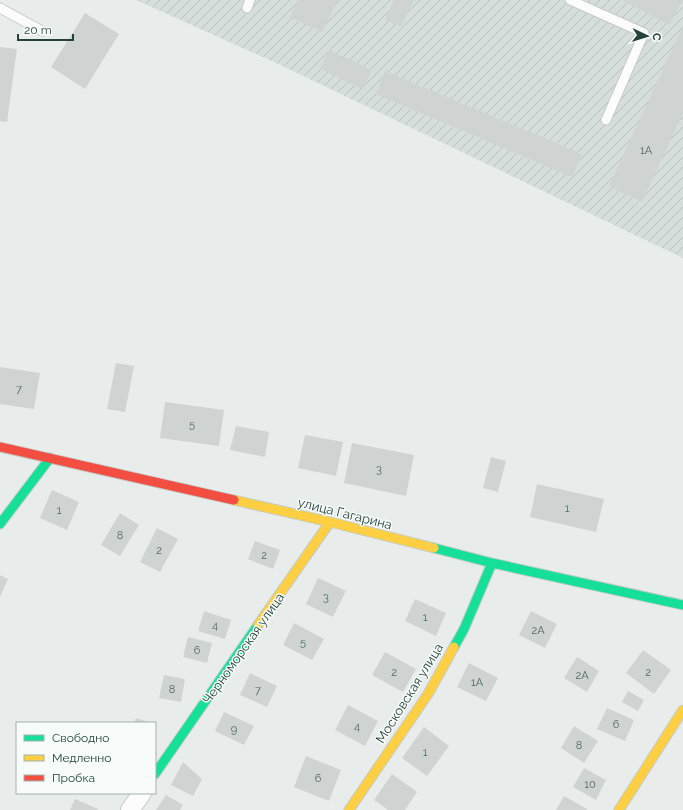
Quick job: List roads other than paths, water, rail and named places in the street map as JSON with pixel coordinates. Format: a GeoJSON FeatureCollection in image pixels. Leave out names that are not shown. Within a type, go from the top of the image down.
{"type":"FeatureCollection","features":[{"type":"Feature","properties":{"kind":"street","name":"улица Гагарина"},"geometry":{"type":"LineString","coordinates":[[0,447],[330,522],[492,563],[683,605]]}},
{"type":"Feature","properties":{"kind":"street"},"geometry":{"type":"LineString","coordinates":[[0,524],[50,458]]}},
{"type":"Feature","properties":{"kind":"street","name":"Черноморская улица"},"geometry":{"type":"LineString","coordinates":[[156,773],[330,522]]}},
{"type":"Feature","properties":{"kind":"street","name":"Московская улица"},"geometry":{"type":"LineString","coordinates":[[349,810],[428,694],[464,629],[492,563]]}},
{"type":"Feature","properties":{"kind":"street"},"geometry":{"type":"LineString","coordinates":[[619,810],[683,710]]}},
{"type":"Feature","properties":{"kind":"street"},"geometry":{"type":"LineString","coordinates":[[130,810],[141,794]]}},
{"type":"Feature","properties":{"kind":"lane"},"geometry":{"type":"LineString","coordinates":[[570,0],[644,33],[606,120]]}},
{"type":"Feature","properties":{"kind":"lane"},"geometry":{"type":"LineString","coordinates":[[0,8],[42,31]]}}]}
